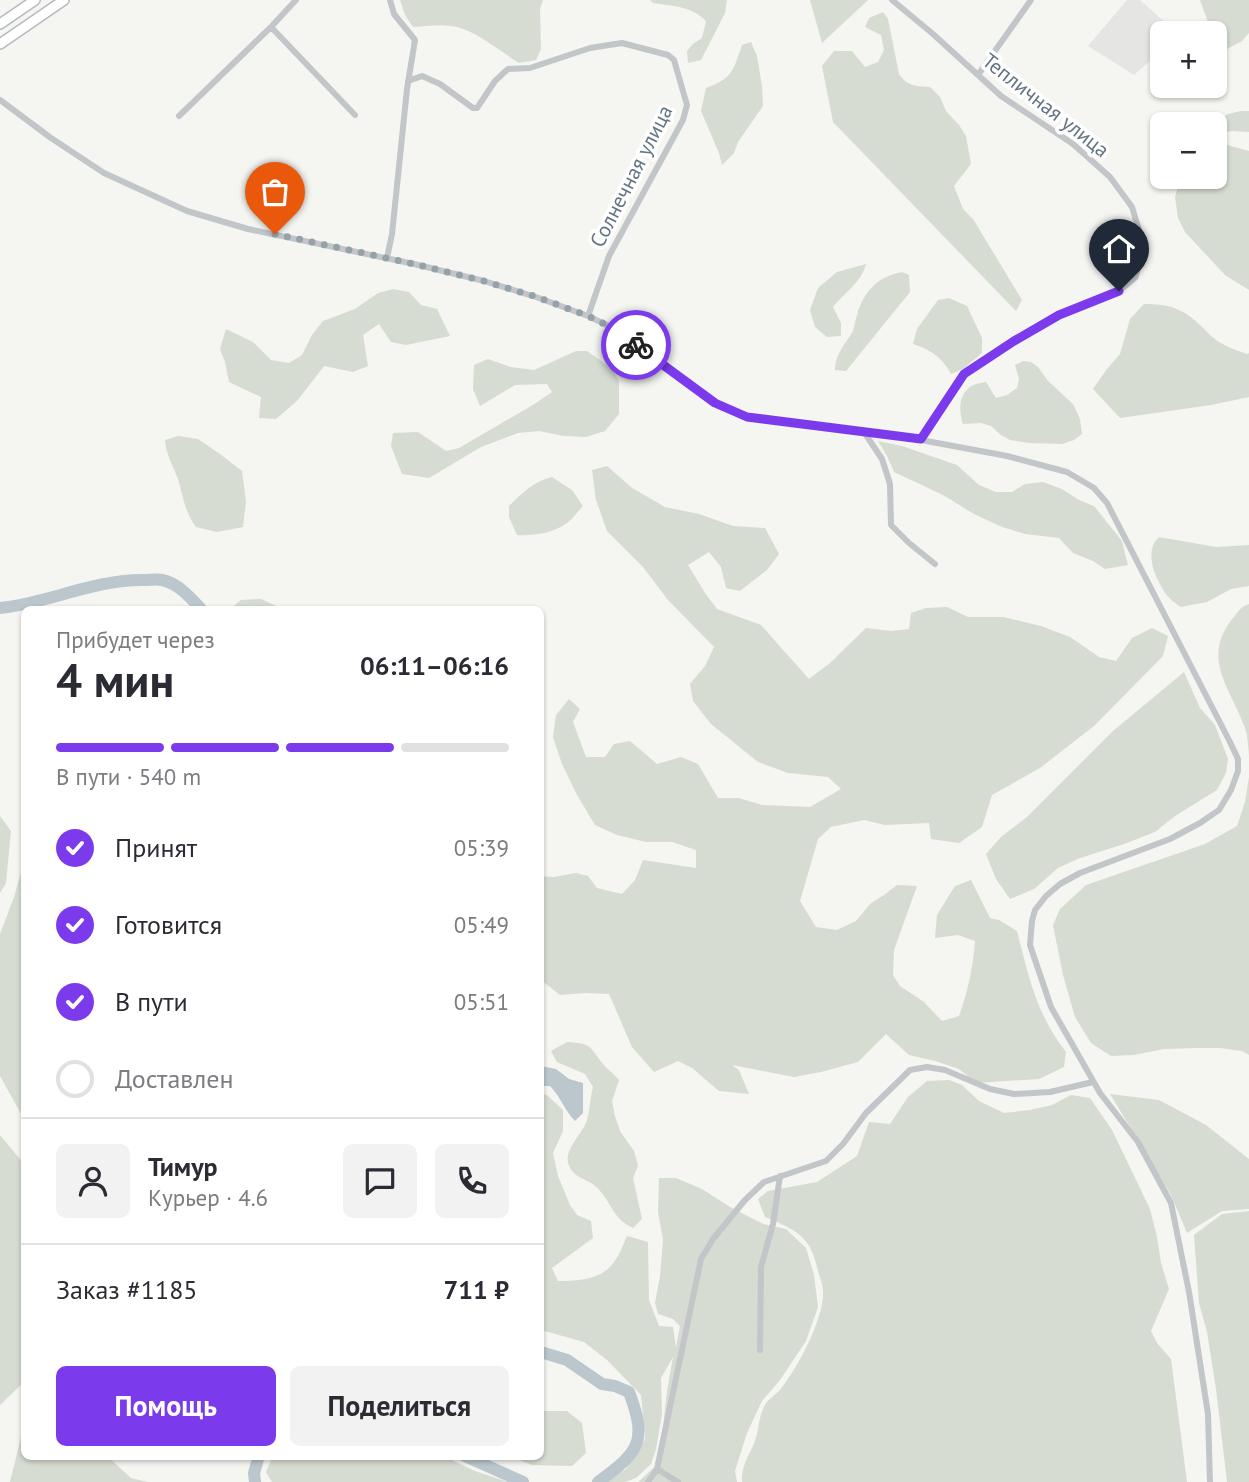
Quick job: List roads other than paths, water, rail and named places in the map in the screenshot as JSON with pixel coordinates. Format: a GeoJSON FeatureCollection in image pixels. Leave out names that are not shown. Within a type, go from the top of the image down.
{"type":"FeatureCollection","features":[{"type":"Feature","properties":{"kind":"main road"},"geometry":{"type":"LineString","coordinates":[[0,24],[35,0]]}},
{"type":"Feature","properties":{"kind":"main road"},"geometry":{"type":"LineString","coordinates":[[0,44],[64,0]]}},
{"type":"Feature","properties":{"kind":"street"},"geometry":{"type":"LineString","coordinates":[[179,116],[296,0]]}},
{"type":"Feature","properties":{"kind":"street"},"geometry":{"type":"LineString","coordinates":[[387,258],[415,40],[394,14],[390,0]]}},
{"type":"Feature","properties":{"kind":"street","name":"Тепличная улица"},"geometry":{"type":"LineString","coordinates":[[892,0],[1001,96],[1073,144],[1110,177],[1132,207],[1143,254],[1135,278],[1119,291],[1059,315],[964,374],[921,439]]}},
{"type":"Feature","properties":{"kind":"street"},"geometry":{"type":"LineString","coordinates":[[978,75],[1031,0]]}},
{"type":"Feature","properties":{"kind":"street"},"geometry":{"type":"LineString","coordinates":[[271,27],[355,115]]}},
{"type":"Feature","properties":{"kind":"street","name":"Солнечная улица"},"geometry":{"type":"LineString","coordinates":[[408,81],[422,76],[440,84],[473,108],[477,108],[495,80],[508,69],[530,68],[590,48],[622,43],[668,54],[674,60],[687,105],[683,120],[609,256],[588,316]]}},
{"type":"Feature","properties":{"kind":"street"},"geometry":{"type":"LineString","coordinates":[[0,100],[104,173],[187,211],[248,229],[484,281],[588,316],[611,327],[715,403],[747,417],[921,439],[1007,456],[1067,472],[1094,488],[1107,503],[1238,759],[1238,771],[1219,810],[1200,823],[1170,839],[1080,873],[1060,884],[1035,909],[1030,945],[1051,1007],[1100,1093],[1138,1142],[1171,1203],[1189,1293],[1208,1414],[1210,1482]]}},
{"type":"Feature","properties":{"kind":"street"},"geometry":{"type":"LineString","coordinates":[[864,432],[882,459],[890,484],[891,525],[935,564]]}},
{"type":"Feature","properties":{"kind":"street"},"geometry":{"type":"LineString","coordinates":[[648,1482],[657,1469],[701,1259],[713,1238],[764,1182],[826,1161],[843,1144],[866,1113],[910,1070],[927,1067],[945,1070],[990,1089],[1014,1094],[1050,1092],[1093,1082]]}},
{"type":"Feature","properties":{"kind":"street"},"geometry":{"type":"LineString","coordinates":[[760,1350],[761,1267],[773,1224],[780,1177]]}},
{"type":"Feature","properties":{"kind":"street"},"geometry":{"type":"LineString","coordinates":[[657,1469],[678,1482]]}},
{"type":"Feature","properties":{"kind":"waterway"},"geometry":{"type":"LineString","coordinates":[[0,608],[108,583],[156,580],[179,588],[198,606]]}},
{"type":"Feature","properties":{"kind":"waterway"},"geometry":{"type":"LineString","coordinates":[[544,1353],[567,1360],[602,1384],[629,1392],[638,1423],[636,1444],[631,1454],[598,1482]]}},
{"type":"Feature","properties":{"kind":"waterway"},"geometry":{"type":"LineString","coordinates":[[255,1482],[254,1473],[258,1460]]}},
{"type":"Feature","properties":{"kind":"waterway"},"geometry":{"type":"LineString","coordinates":[[474,1460],[523,1482]]}}]}
